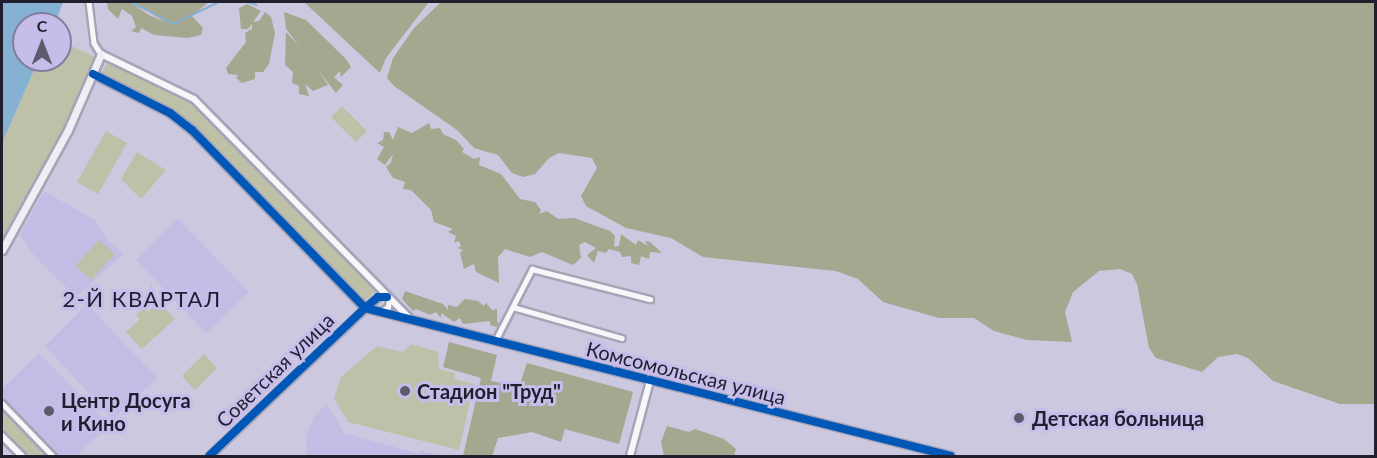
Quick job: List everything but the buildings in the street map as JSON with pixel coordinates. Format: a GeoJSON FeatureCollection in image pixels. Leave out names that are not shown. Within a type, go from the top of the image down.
{"type":"FeatureCollection","features":[{"type":"Feature","properties":{"kind":"main road"},"geometry":{"type":"LineString","coordinates":[[2,250],[68,130],[101,54]]}},
{"type":"Feature","properties":{"kind":"street"},"geometry":{"type":"LineString","coordinates":[[89,2],[94,43],[101,54]]}},
{"type":"Feature","properties":{"kind":"street","name":"Комсомольская улица"},"geometry":{"type":"LineString","coordinates":[[101,54],[194,99],[414,322]]}},
{"type":"Feature","properties":{"kind":"street","name":"Комсомольская улица"},"geometry":{"type":"LineString","coordinates":[[93,74],[170,113],[192,130],[365,308],[930,454],[951,456]]}},
{"type":"Feature","properties":{"kind":"street"},"geometry":{"type":"LineString","coordinates":[[495,341],[532,269],[650,300]]}},
{"type":"Feature","properties":{"kind":"street","name":"Советская улица"},"geometry":{"type":"LineString","coordinates":[[209,456],[365,308],[378,297],[388,298]]}},
{"type":"Feature","properties":{"kind":"street"},"geometry":{"type":"LineString","coordinates":[[378,313],[386,309],[388,298]]}},
{"type":"Feature","properties":{"kind":"street"},"geometry":{"type":"LineString","coordinates":[[513,307],[622,338]]}},
{"type":"Feature","properties":{"kind":"street"},"geometry":{"type":"LineString","coordinates":[[630,456],[650,381]]}},
{"type":"Feature","properties":{"kind":"street"},"geometry":{"type":"LineString","coordinates":[[2,403],[53,456]]}},
{"type":"Feature","properties":{"kind":"street"},"geometry":{"type":"LineString","coordinates":[[2,436],[22,456]]}},
{"type":"Feature","properties":{"kind":"shaded area"},"geometry":{"type":"Polygon","coordinates":[[[44,191],[96,221],[106,239],[123,254],[76,297],[36,258],[20,235],[44,191]]]}},
{"type":"Feature","properties":{"kind":"shaded area"},"geometry":{"type":"Polygon","coordinates":[[[178,219],[249,292],[206,333],[136,260],[178,219]]]}},
{"type":"Feature","properties":{"kind":"shaded area"},"geometry":{"type":"Polygon","coordinates":[[[87,304],[157,378],[113,419],[45,346],[87,304]]]}},
{"type":"Feature","properties":{"kind":"shaded area"},"geometry":{"type":"Polygon","coordinates":[[[39,353],[109,425],[76,456],[57,456],[2,398],[2,389],[39,353]]]}},
{"type":"Feature","properties":{"kind":"shaded area"},"geometry":{"type":"Polygon","coordinates":[[[327,404],[344,433],[420,454],[421,451],[443,456],[306,456],[306,435],[314,416],[327,404]]]}},
{"type":"Feature","properties":{"kind":"green space"},"geometry":{"type":"Polygon","coordinates":[[[107,2],[130,2],[149,15],[165,22],[133,2],[209,2],[192,16],[203,28],[201,35],[188,38],[154,35],[141,28],[139,33],[131,31],[136,27],[132,16],[122,9],[118,19],[108,9],[107,2]]]}},
{"type":"Feature","properties":{"kind":"green space"},"geometry":{"type":"Polygon","coordinates":[[[304,2],[429,2],[386,58],[380,73],[304,2]]]}},
{"type":"Feature","properties":{"kind":"green space"},"geometry":{"type":"Polygon","coordinates":[[[441,2],[1375,2],[1375,404],[1340,404],[1273,381],[1248,358],[1237,354],[1218,357],[1202,372],[1156,358],[1149,348],[1137,284],[1132,274],[1120,269],[1099,271],[1073,292],[1065,312],[1072,342],[1027,340],[994,331],[974,318],[939,318],[883,302],[858,279],[836,271],[703,257],[671,238],[626,228],[586,206],[581,196],[597,168],[592,158],[559,153],[549,158],[535,174],[523,177],[512,173],[498,155],[474,148],[457,130],[394,86],[387,78],[393,58],[414,28],[441,2]]]}},
{"type":"Feature","properties":{"kind":"green space"},"geometry":{"type":"Polygon","coordinates":[[[247,4],[261,11],[248,29],[241,29],[239,8],[247,4]]]}},
{"type":"Feature","properties":{"kind":"green space"},"geometry":{"type":"Polygon","coordinates":[[[265,12],[271,17],[275,33],[269,64],[263,72],[255,72],[255,79],[242,83],[236,78],[238,75],[228,74],[226,68],[246,42],[245,33],[252,29],[252,22],[259,21],[265,12]]]}},
{"type":"Feature","properties":{"kind":"green space"},"geometry":{"type":"Polygon","coordinates":[[[284,12],[306,20],[346,59],[351,67],[341,77],[340,71],[334,77],[343,85],[336,93],[286,29],[284,12]]]}},
{"type":"Feature","properties":{"kind":"green space"},"geometry":{"type":"Polygon","coordinates":[[[286,32],[309,56],[328,85],[313,91],[305,84],[309,96],[299,94],[299,86],[292,83],[293,72],[285,65],[286,32]]]}},
{"type":"Feature","properties":{"kind":"green space"},"geometry":{"type":"Polygon","coordinates":[[[72,46],[95,57],[66,127],[2,246],[2,143],[33,72],[72,72],[72,46]]]}},
{"type":"Feature","properties":{"kind":"green space"},"geometry":{"type":"Polygon","coordinates":[[[108,60],[199,106],[377,290],[364,301],[197,129],[171,110],[101,75],[108,60]]]}},
{"type":"Feature","properties":{"kind":"green space"},"geometry":{"type":"Polygon","coordinates":[[[342,106],[367,131],[356,142],[331,117],[342,106]]]}},
{"type":"Feature","properties":{"kind":"green space"},"geometry":{"type":"Polygon","coordinates":[[[429,123],[431,129],[440,128],[443,134],[456,140],[464,149],[462,152],[474,159],[480,157],[479,165],[501,174],[520,199],[535,202],[541,210],[539,214],[547,211],[558,219],[574,218],[610,231],[615,236],[614,247],[619,246],[621,234],[636,245],[638,240],[648,246],[645,241],[650,242],[662,253],[650,252],[649,259],[641,256],[639,265],[631,263],[631,256],[622,257],[620,252],[609,249],[606,253],[598,251],[594,263],[587,255],[596,248],[585,242],[579,245],[581,258],[573,265],[542,252],[530,257],[505,249],[498,257],[499,283],[476,272],[474,264],[464,269],[460,253],[463,250],[457,248],[461,246],[459,241],[454,243],[456,236],[448,232],[453,229],[434,222],[431,210],[411,190],[403,189],[405,182],[393,178],[386,167],[391,162],[393,154],[385,165],[377,159],[384,147],[377,143],[383,140],[384,132],[389,132],[393,140],[398,127],[412,133],[429,123]]]}},
{"type":"Feature","properties":{"kind":"green space"},"geometry":{"type":"Polygon","coordinates":[[[106,131],[127,143],[98,194],[77,182],[106,131]]]}},
{"type":"Feature","properties":{"kind":"green space"},"geometry":{"type":"Polygon","coordinates":[[[137,152],[166,170],[141,199],[121,179],[137,152]]]}},
{"type":"Feature","properties":{"kind":"green space"},"geometry":{"type":"Polygon","coordinates":[[[99,240],[115,254],[91,280],[75,266],[99,240]]]}},
{"type":"Feature","properties":{"kind":"green space"},"geometry":{"type":"Polygon","coordinates":[[[405,291],[443,304],[448,310],[448,305],[457,307],[465,299],[478,301],[484,306],[486,303],[492,310],[497,309],[497,322],[501,324],[496,327],[490,325],[490,321],[463,324],[460,318],[454,322],[441,313],[441,318],[436,312],[430,315],[416,309],[413,311],[402,299],[405,291]]]}},
{"type":"Feature","properties":{"kind":"green space"},"geometry":{"type":"Polygon","coordinates":[[[159,302],[175,319],[142,349],[126,332],[140,319],[136,315],[144,308],[148,312],[159,302]]]}},
{"type":"Feature","properties":{"kind":"green space"},"geometry":{"type":"Polygon","coordinates":[[[449,342],[497,355],[491,381],[519,387],[527,363],[633,392],[619,444],[565,429],[561,442],[532,432],[498,438],[492,456],[463,456],[481,378],[443,367],[449,342]]]}},
{"type":"Feature","properties":{"kind":"green space","name":"Стадион \"Труд\""},"geometry":{"type":"Polygon","coordinates":[[[411,344],[438,352],[439,369],[455,373],[454,379],[474,384],[459,450],[348,422],[334,398],[341,377],[377,346],[403,352],[411,344]]]}},
{"type":"Feature","properties":{"kind":"green space"},"geometry":{"type":"Polygon","coordinates":[[[204,354],[217,368],[195,390],[182,376],[204,354]]]}},
{"type":"Feature","properties":{"kind":"green space"},"geometry":{"type":"Polygon","coordinates":[[[2,407],[48,456],[28,456],[2,428],[2,407]]]}},
{"type":"Feature","properties":{"kind":"green space"},"geometry":{"type":"Polygon","coordinates":[[[667,426],[689,432],[695,429],[724,439],[736,449],[734,456],[664,456],[661,442],[667,426]]]}},
{"type":"Feature","properties":{"kind":"water"},"geometry":{"type":"Polygon","coordinates":[[[2,2],[63,2],[59,12],[12,12],[12,72],[33,72],[2,143],[2,2]]]}},
{"type":"Feature","properties":{"kind":"waterway"},"geometry":{"type":"LineString","coordinates":[[98,2],[108,2]]}},
{"type":"Feature","properties":{"kind":"waterway"},"geometry":{"type":"LineString","coordinates":[[131,2],[174,24],[219,2]]}},
{"type":"Feature","properties":{"kind":"waterway"},"geometry":{"type":"LineString","coordinates":[[248,2],[257,5]]}},
{"type":"Feature","properties":{"kind":"cycle path"},"geometry":{"type":"LineString","coordinates":[[93,74],[170,113],[192,130],[365,308],[951,456]]}},
{"type":"Feature","properties":{"kind":"cycle path"},"geometry":{"type":"LineString","coordinates":[[209,456],[365,308],[378,297],[387,297]]}},
{"type":"Feature","properties":{"kind":"place","name":"Стадион \"Труд\""},"geometry":{"type":"Point","coordinates":[405,391]}},
{"type":"Feature","properties":{"kind":"place","name":"Центр Досуга и Кино"},"geometry":{"type":"Point","coordinates":[49,411]}},
{"type":"Feature","properties":{"kind":"place","name":"Детская больница"},"geometry":{"type":"Point","coordinates":[1019,418]}},
{"type":"Feature","properties":{"kind":"district","name":"2-Й КВАРТАЛ"},"geometry":{"type":"Point","coordinates":[142,299]}}]}
